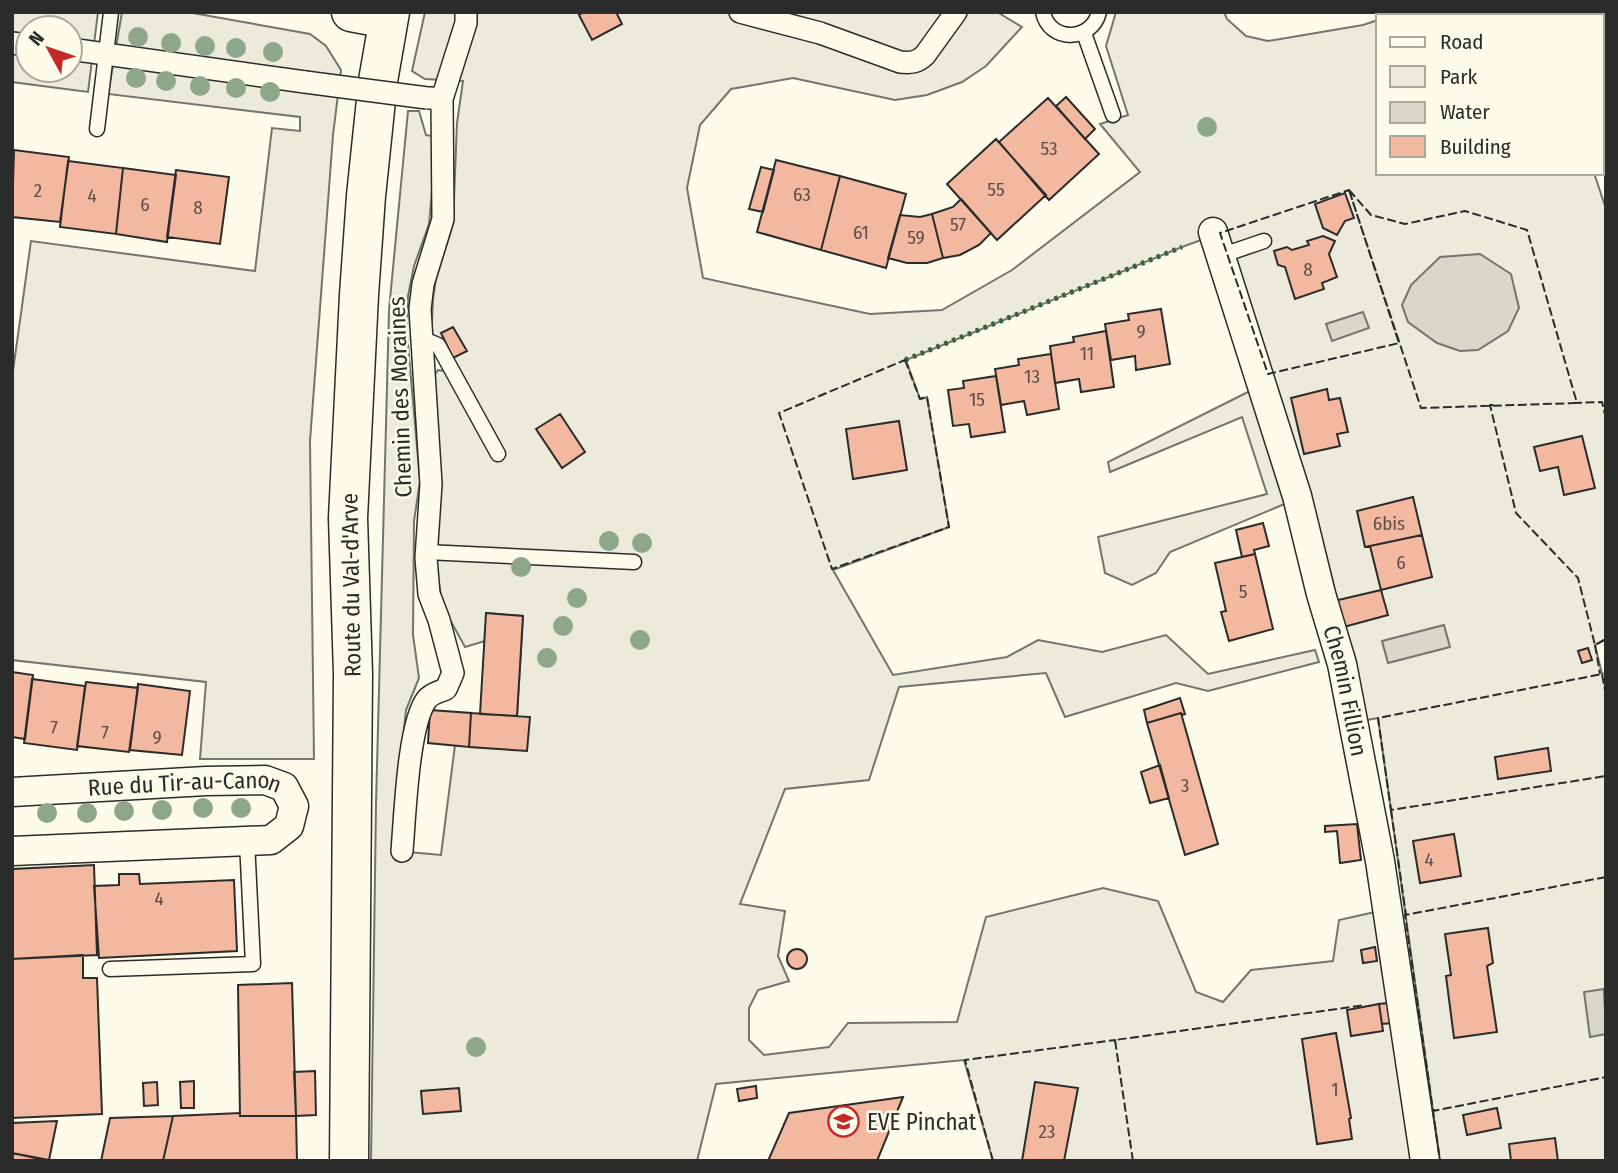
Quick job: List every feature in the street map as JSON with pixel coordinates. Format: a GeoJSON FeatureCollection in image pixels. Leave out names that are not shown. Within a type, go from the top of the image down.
{"type":"FeatureCollection","features":[{"type":"Feature","properties":{"kind":"main road"},"geometry":{"type":"LineString","coordinates":[[351,12],[389,16]]}},
{"type":"Feature","properties":{"kind":"main road","name":"Route du Val-d'Arve"},"geometry":{"type":"LineString","coordinates":[[349,1161],[352,674],[348,518],[365,208],[378,81],[389,16]]}},
{"type":"Feature","properties":{"kind":"street","name":"Chemin des Moraines"},"geometry":{"type":"LineString","coordinates":[[402,851],[414,727],[424,702],[431,694],[446,689],[453,673],[429,594],[426,552],[432,484],[420,309],[423,285],[443,219],[434,99],[466,23],[466,12]]}},
{"type":"Feature","properties":{"kind":"street"},"geometry":{"type":"LineString","coordinates":[[740,12],[820,33],[909,63],[919,61],[925,55],[956,12]]}},
{"type":"Feature","properties":{"kind":"street"},"geometry":{"type":"LineString","coordinates":[[84,51],[434,99]]}},
{"type":"Feature","properties":{"kind":"street","name":"Chemin Fillion"},"geometry":{"type":"LineString","coordinates":[[1216,244],[1297,496],[1321,594],[1342,664],[1380,861],[1425,1161]]}},
{"type":"Feature","properties":{"kind":"street","name":"Rue du Tir-au-Canon"},"geometry":{"type":"LineString","coordinates":[[12,792],[265,780],[284,787],[294,806],[289,826],[271,840],[12,851]]}},
{"type":"Feature","properties":{"kind":"lane"},"geometry":{"type":"LineString","coordinates":[[97,129],[111,12]]}},
{"type":"Feature","properties":{"kind":"lane"},"geometry":{"type":"LineString","coordinates":[[1043,12],[1053,30],[1070,36],[1084,33],[1097,21],[1099,12]]}},
{"type":"Feature","properties":{"kind":"lane"},"geometry":{"type":"LineString","coordinates":[[1084,33],[1113,115]]}},
{"type":"Feature","properties":{"kind":"lane"},"geometry":{"type":"LineString","coordinates":[[1216,244],[1264,241]]}},
{"type":"Feature","properties":{"kind":"lane"},"geometry":{"type":"LineString","coordinates":[[421,338],[438,345],[498,454]]}},
{"type":"Feature","properties":{"kind":"lane"},"geometry":{"type":"LineString","coordinates":[[426,552],[634,562]]}},
{"type":"Feature","properties":{"kind":"lane"},"geometry":{"type":"LineString","coordinates":[[110,968],[253,964],[247,841]]}},
{"type":"Feature","properties":{"kind":"green space"},"geometry":{"type":"Polygon","coordinates":[[[12,12],[98,12],[88,92],[27,84],[84,84],[84,14],[14,14],[14,82],[12,12]]]}},
{"type":"Feature","properties":{"kind":"green space"},"geometry":{"type":"Polygon","coordinates":[[[122,12],[187,12],[310,34],[326,46],[341,70],[333,135],[310,441],[314,759],[200,759],[206,682],[12,660],[12,378],[31,241],[255,271],[272,128],[300,131],[300,117],[108,94],[122,12]]]}},
{"type":"Feature","properties":{"kind":"green space"},"geometry":{"type":"Polygon","coordinates":[[[425,12],[997,12],[1022,27],[986,66],[962,82],[927,95],[895,100],[793,78],[731,89],[700,125],[687,188],[703,278],[870,314],[942,310],[1012,270],[1140,172],[1100,124],[1128,115],[1106,46],[1116,12],[1224,12],[1227,19],[1246,36],[1268,41],[1376,21],[1376,175],[1595,175],[1606,209],[1606,639],[1595,645],[1602,674],[1606,673],[1606,1161],[1440,1161],[1378,718],[1367,720],[1315,511],[1220,233],[906,360],[920,399],[927,397],[949,527],[833,570],[893,675],[1007,657],[1038,640],[1102,652],[1166,635],[1208,674],[1315,650],[1319,662],[1208,691],[1176,683],[1065,717],[1046,673],[899,687],[869,780],[785,789],[740,904],[785,911],[778,956],[789,981],[758,990],[749,1008],[749,1040],[764,1055],[829,1047],[848,1023],[957,1022],[986,917],[1103,888],[1158,901],[1196,992],[1223,1002],[1251,970],[1333,961],[1339,920],[1375,912],[1414,1161],[993,1161],[964,1060],[716,1084],[697,1161],[371,1161],[376,804],[389,310],[408,111],[419,111],[426,135],[432,136],[432,191],[429,224],[414,266],[408,296],[407,333],[420,481],[414,521],[413,635],[419,678],[406,710],[399,776],[397,851],[441,855],[455,745],[529,717],[517,716],[523,616],[487,613],[485,641],[465,647],[443,607],[436,567],[440,460],[434,376],[438,370],[444,371],[431,345],[436,279],[453,224],[457,123],[463,81],[425,79],[412,71],[425,12]]]}},
{"type":"Feature","properties":{"kind":"green space"},"geometry":{"type":"Polygon","coordinates":[[[1403,12],[1606,12],[1606,14],[1398,14],[1403,12]]]}},
{"type":"Feature","properties":{"kind":"green space"},"geometry":{"type":"Polygon","coordinates":[[[1250,391],[1287,503],[1170,552],[1156,573],[1132,585],[1105,573],[1098,537],[1267,494],[1242,417],[1110,472],[1108,462],[1250,391]]]}},
{"type":"Feature","properties":{"kind":"water"},"geometry":{"type":"Polygon","coordinates":[[[1480,254],[1511,274],[1519,308],[1508,331],[1478,350],[1460,351],[1437,343],[1408,322],[1402,305],[1411,285],[1440,257],[1480,254]]]}},
{"type":"Feature","properties":{"kind":"water"},"geometry":{"type":"Polygon","coordinates":[[[1363,312],[1369,328],[1332,341],[1326,324],[1363,312]]]}},
{"type":"Feature","properties":{"kind":"water"},"geometry":{"type":"Polygon","coordinates":[[[1444,625],[1450,647],[1388,663],[1382,641],[1444,625]]]}},
{"type":"Feature","properties":{"kind":"water"},"geometry":{"type":"Polygon","coordinates":[[[1604,989],[1606,1034],[1590,1037],[1584,992],[1604,989]]]}},
{"type":"Feature","properties":{"kind":"building"},"geometry":{"type":"Polygon","coordinates":[[[584,12],[616,12],[622,24],[592,40],[579,15],[584,12]]]}},
{"type":"Feature","properties":{"kind":"building"},"geometry":{"type":"Polygon","coordinates":[[[1606,34],[1606,93],[1604,88],[1606,34]]]}},
{"type":"Feature","properties":{"kind":"building"},"geometry":{"type":"Polygon","coordinates":[[[1066,97],[1095,129],[1085,139],[1056,106],[1066,97]]]}},
{"type":"Feature","properties":{"kind":"building"},"geometry":{"type":"Polygon","coordinates":[[[1048,98],[1099,154],[1049,200],[999,142],[1048,98]]]}},
{"type":"Feature","properties":{"kind":"building"},"geometry":{"type":"Polygon","coordinates":[[[996,139],[1046,195],[997,240],[947,184],[996,139]]]}},
{"type":"Feature","properties":{"kind":"building"},"geometry":{"type":"Polygon","coordinates":[[[14,150],[69,157],[60,222],[12,217],[14,150]]]}},
{"type":"Feature","properties":{"kind":"building"},"geometry":{"type":"Polygon","coordinates":[[[776,160],[840,176],[821,250],[757,232],[776,160]]]}},
{"type":"Feature","properties":{"kind":"building"},"geometry":{"type":"Polygon","coordinates":[[[68,161],[123,168],[116,234],[60,227],[68,161]]]}},
{"type":"Feature","properties":{"kind":"building"},"geometry":{"type":"Polygon","coordinates":[[[761,167],[774,170],[763,212],[749,209],[761,167]]]}},
{"type":"Feature","properties":{"kind":"building"},"geometry":{"type":"Polygon","coordinates":[[[123,168],[176,175],[167,242],[116,234],[123,168]]]}},
{"type":"Feature","properties":{"kind":"building"},"geometry":{"type":"Polygon","coordinates":[[[176,170],[229,177],[220,244],[167,237],[176,170]]]}},
{"type":"Feature","properties":{"kind":"building"},"geometry":{"type":"Polygon","coordinates":[[[840,176],[906,194],[886,268],[821,250],[840,176]]]}},
{"type":"Feature","properties":{"kind":"building"},"geometry":{"type":"Polygon","coordinates":[[[1345,193],[1354,218],[1345,221],[1337,235],[1323,228],[1315,204],[1345,193]]]}},
{"type":"Feature","properties":{"kind":"building"},"geometry":{"type":"Polygon","coordinates":[[[961,199],[991,233],[979,245],[960,255],[943,258],[932,214],[953,207],[961,199]]]}},
{"type":"Feature","properties":{"kind":"building"},"geometry":{"type":"Polygon","coordinates":[[[932,214],[943,258],[927,263],[907,263],[888,258],[900,215],[920,217],[932,214]]]}},
{"type":"Feature","properties":{"kind":"building"},"geometry":{"type":"Polygon","coordinates":[[[1323,236],[1335,241],[1329,254],[1337,277],[1322,283],[1324,289],[1295,299],[1285,267],[1278,265],[1274,251],[1309,245],[1307,241],[1323,236]]]}},
{"type":"Feature","properties":{"kind":"building"},"geometry":{"type":"Polygon","coordinates":[[[1161,309],[1170,364],[1136,370],[1135,356],[1111,360],[1105,324],[1129,320],[1128,314],[1161,309]]]}},
{"type":"Feature","properties":{"kind":"building"},"geometry":{"type":"Polygon","coordinates":[[[453,327],[467,351],[453,358],[441,333],[453,327]]]}},
{"type":"Feature","properties":{"kind":"building"},"geometry":{"type":"Polygon","coordinates":[[[1106,331],[1114,387],[1081,392],[1079,379],[1055,383],[1050,346],[1074,342],[1073,337],[1106,331]]]}},
{"type":"Feature","properties":{"kind":"building"},"geometry":{"type":"Polygon","coordinates":[[[1051,354],[1059,409],[1027,415],[1024,401],[1001,405],[995,369],[1019,365],[1018,359],[1051,354]]]}},
{"type":"Feature","properties":{"kind":"building"},"geometry":{"type":"Polygon","coordinates":[[[996,376],[1005,432],[971,437],[969,424],[953,426],[948,390],[964,388],[963,381],[996,376]]]}},
{"type":"Feature","properties":{"kind":"building"},"geometry":{"type":"Polygon","coordinates":[[[1327,389],[1329,400],[1340,398],[1348,432],[1337,434],[1340,446],[1304,454],[1291,398],[1327,389]]]}},
{"type":"Feature","properties":{"kind":"building"},"geometry":{"type":"Polygon","coordinates":[[[560,414],[585,452],[562,468],[536,429],[560,414]]]}},
{"type":"Feature","properties":{"kind":"building"},"geometry":{"type":"Polygon","coordinates":[[[899,421],[907,470],[853,479],[846,429],[899,421]]]}},
{"type":"Feature","properties":{"kind":"building"},"geometry":{"type":"Polygon","coordinates":[[[1582,436],[1595,488],[1564,495],[1558,467],[1540,471],[1534,447],[1582,436]]]}},
{"type":"Feature","properties":{"kind":"building"},"geometry":{"type":"Polygon","coordinates":[[[1413,497],[1422,535],[1365,547],[1357,511],[1413,497]]]}},
{"type":"Feature","properties":{"kind":"building"},"geometry":{"type":"Polygon","coordinates":[[[1263,523],[1269,546],[1254,550],[1255,554],[1242,557],[1236,530],[1263,523]]]}},
{"type":"Feature","properties":{"kind":"building"},"geometry":{"type":"Polygon","coordinates":[[[1422,535],[1432,577],[1381,590],[1370,546],[1422,535]]]}},
{"type":"Feature","properties":{"kind":"building"},"geometry":{"type":"Polygon","coordinates":[[[1255,554],[1273,629],[1229,641],[1221,612],[1226,611],[1215,563],[1255,554]]]}},
{"type":"Feature","properties":{"kind":"building"},"geometry":{"type":"Polygon","coordinates":[[[1381,590],[1388,615],[1340,628],[1334,601],[1381,590]]]}},
{"type":"Feature","properties":{"kind":"building"},"geometry":{"type":"Polygon","coordinates":[[[486,613],[523,616],[517,716],[480,714],[486,613]]]}},
{"type":"Feature","properties":{"kind":"building"},"geometry":{"type":"Polygon","coordinates":[[[1588,648],[1592,660],[1582,663],[1578,651],[1588,648]]]}},
{"type":"Feature","properties":{"kind":"building"},"geometry":{"type":"Polygon","coordinates":[[[12,672],[33,675],[25,739],[12,737],[12,672]]]}},
{"type":"Feature","properties":{"kind":"building"},"geometry":{"type":"Polygon","coordinates":[[[32,679],[85,686],[77,750],[24,743],[32,679]]]}},
{"type":"Feature","properties":{"kind":"building"},"geometry":{"type":"Polygon","coordinates":[[[86,682],[138,688],[129,752],[77,746],[86,682]]]}},
{"type":"Feature","properties":{"kind":"building"},"geometry":{"type":"Polygon","coordinates":[[[138,684],[190,691],[182,755],[130,750],[138,684]]]}},
{"type":"Feature","properties":{"kind":"building"},"geometry":{"type":"Polygon","coordinates":[[[1180,698],[1185,714],[1147,723],[1144,710],[1180,698]]]}},
{"type":"Feature","properties":{"kind":"building"},"geometry":{"type":"Polygon","coordinates":[[[430,710],[471,713],[469,747],[428,743],[430,710]]]}},
{"type":"Feature","properties":{"kind":"building"},"geometry":{"type":"Polygon","coordinates":[[[471,713],[530,717],[527,751],[469,747],[471,713]]]}},
{"type":"Feature","properties":{"kind":"building"},"geometry":{"type":"Polygon","coordinates":[[[1181,713],[1218,844],[1185,855],[1147,723],[1181,713]]]}},
{"type":"Feature","properties":{"kind":"building"},"geometry":{"type":"Polygon","coordinates":[[[1548,748],[1551,771],[1498,779],[1495,757],[1548,748]]]}},
{"type":"Feature","properties":{"kind":"building"},"geometry":{"type":"Polygon","coordinates":[[[1160,765],[1169,798],[1150,803],[1141,772],[1160,765]]]}},
{"type":"Feature","properties":{"kind":"building"},"geometry":{"type":"Polygon","coordinates":[[[1357,824],[1361,860],[1340,863],[1337,831],[1325,832],[1325,826],[1357,824]]]}},
{"type":"Feature","properties":{"kind":"building"},"geometry":{"type":"Polygon","coordinates":[[[1454,834],[1461,876],[1420,883],[1413,841],[1454,834]]]}},
{"type":"Feature","properties":{"kind":"building"},"geometry":{"type":"Polygon","coordinates":[[[94,865],[97,955],[12,959],[12,869],[94,865]]]}},
{"type":"Feature","properties":{"kind":"building"},"geometry":{"type":"Polygon","coordinates":[[[119,874],[139,874],[140,884],[234,880],[237,951],[99,958],[94,886],[119,885],[119,874]]]}},
{"type":"Feature","properties":{"kind":"building"},"geometry":{"type":"Polygon","coordinates":[[[1488,928],[1493,963],[1487,966],[1497,1032],[1454,1038],[1446,976],[1451,975],[1445,934],[1488,928]]]}},
{"type":"Feature","properties":{"kind":"building"},"geometry":{"type":"Polygon","coordinates":[[[1375,947],[1377,961],[1363,963],[1361,950],[1375,947]]]}},
{"type":"Feature","properties":{"kind":"building"},"geometry":{"type":"Polygon","coordinates":[[[797,949],[804,952],[807,959],[804,966],[797,969],[790,966],[787,959],[790,952],[797,949]]]}},
{"type":"Feature","properties":{"kind":"building"},"geometry":{"type":"Polygon","coordinates":[[[83,955],[83,978],[97,978],[102,1114],[12,1118],[12,959],[83,955]]]}},
{"type":"Feature","properties":{"kind":"building"},"geometry":{"type":"Polygon","coordinates":[[[292,983],[296,1116],[240,1116],[238,985],[292,983]]]}},
{"type":"Feature","properties":{"kind":"building"},"geometry":{"type":"Polygon","coordinates":[[[1388,1003],[1392,1023],[1382,1024],[1379,1004],[1388,1003]]]}},
{"type":"Feature","properties":{"kind":"building"},"geometry":{"type":"Polygon","coordinates":[[[1379,1004],[1383,1031],[1351,1036],[1347,1010],[1379,1004]]]}},
{"type":"Feature","properties":{"kind":"building"},"geometry":{"type":"Polygon","coordinates":[[[1336,1033],[1351,1118],[1352,1139],[1317,1144],[1302,1039],[1336,1033]]]}},
{"type":"Feature","properties":{"kind":"building"},"geometry":{"type":"Polygon","coordinates":[[[315,1071],[316,1115],[296,1116],[294,1072],[315,1071]]]}},
{"type":"Feature","properties":{"kind":"building"},"geometry":{"type":"Polygon","coordinates":[[[194,1081],[194,1108],[181,1108],[180,1082],[194,1081]]]}},
{"type":"Feature","properties":{"kind":"building"},"geometry":{"type":"Polygon","coordinates":[[[157,1082],[158,1105],[144,1106],[143,1083],[157,1082]]]}},
{"type":"Feature","properties":{"kind":"building"},"geometry":{"type":"Polygon","coordinates":[[[1035,1082],[1078,1088],[1064,1161],[1022,1161],[1035,1082]]]}},
{"type":"Feature","properties":{"kind":"building"},"geometry":{"type":"Polygon","coordinates":[[[756,1086],[757,1098],[739,1101],[737,1089],[756,1086]]]}},
{"type":"Feature","properties":{"kind":"building"},"geometry":{"type":"Polygon","coordinates":[[[459,1088],[461,1111],[423,1114],[421,1091],[459,1088]]]}},
{"type":"Feature","properties":{"kind":"building"},"geometry":{"type":"Polygon","coordinates":[[[903,1097],[877,1161],[768,1161],[789,1113],[903,1097]]]}},
{"type":"Feature","properties":{"kind":"building"},"geometry":{"type":"Polygon","coordinates":[[[1497,1108],[1501,1128],[1467,1135],[1463,1115],[1497,1108]]]}},
{"type":"Feature","properties":{"kind":"building"},"geometry":{"type":"Polygon","coordinates":[[[240,1113],[240,1116],[296,1116],[297,1161],[163,1161],[173,1116],[240,1113]]]}},
{"type":"Feature","properties":{"kind":"building"},"geometry":{"type":"Polygon","coordinates":[[[173,1116],[163,1161],[101,1161],[110,1118],[173,1116]]]}},
{"type":"Feature","properties":{"kind":"building"},"geometry":{"type":"Polygon","coordinates":[[[57,1121],[49,1160],[12,1153],[12,1123],[57,1121]]]}},
{"type":"Feature","properties":{"kind":"building"},"geometry":{"type":"Polygon","coordinates":[[[1555,1138],[1558,1161],[1511,1161],[1509,1144],[1555,1138]]]}},
{"type":"Feature","properties":{"kind":"building"},"geometry":{"type":"Polygon","coordinates":[[[12,1153],[40,1159],[40,1161],[12,1161],[12,1153]]]}},
{"type":"Feature","properties":{"kind":"hedge"},"geometry":{"type":"LineString","coordinates":[[905,360],[1182,247]]}},
{"type":"Feature","properties":{"kind":"fence"},"geometry":{"type":"LineString","coordinates":[[1349,190],[1371,215],[1405,224],[1465,211],[1527,230],[1577,403],[1421,408],[1349,190]]}},
{"type":"Feature","properties":{"kind":"fence"},"geometry":{"type":"LineString","coordinates":[[1349,190],[1399,343],[1268,374],[1220,233],[1349,190]]}},
{"type":"Feature","properties":{"kind":"fence"},"geometry":{"type":"LineString","coordinates":[[905,360],[920,399],[927,397],[949,527],[832,569],[779,413],[905,360]]}},
{"type":"Feature","properties":{"kind":"fence"},"geometry":{"type":"LineString","coordinates":[[1573,403],[1602,402],[1606,419]]}},
{"type":"Feature","properties":{"kind":"fence"},"geometry":{"type":"LineString","coordinates":[[1493,405],[1490,405],[1516,513],[1578,578],[1595,645],[1606,639]]}},
{"type":"Feature","properties":{"kind":"fence"},"geometry":{"type":"LineString","coordinates":[[1595,645],[1600,674]]}},
{"type":"Feature","properties":{"kind":"fence"},"geometry":{"type":"LineString","coordinates":[[1606,696],[1602,674],[1378,718],[1391,810],[1606,776]]}},
{"type":"Feature","properties":{"kind":"fence"},"geometry":{"type":"LineString","coordinates":[[1391,810],[1406,915]]}},
{"type":"Feature","properties":{"kind":"fence"},"geometry":{"type":"LineString","coordinates":[[1606,877],[1405,915],[1433,1111],[1606,1077]]}},
{"type":"Feature","properties":{"kind":"fence"},"geometry":{"type":"LineString","coordinates":[[1133,1161],[1115,1040],[1365,1005]]}},
{"type":"Feature","properties":{"kind":"fence"},"geometry":{"type":"LineString","coordinates":[[993,1161],[965,1060],[1115,1040],[1115,1043]]}},
{"type":"Feature","properties":{"kind":"fence"},"geometry":{"type":"LineString","coordinates":[[1435,1110],[1440,1161]]}},
{"type":"Feature","properties":{"kind":"place","name":"EVE Pinchat"},"geometry":{"type":"Point","coordinates":[844,1122]}}]}
